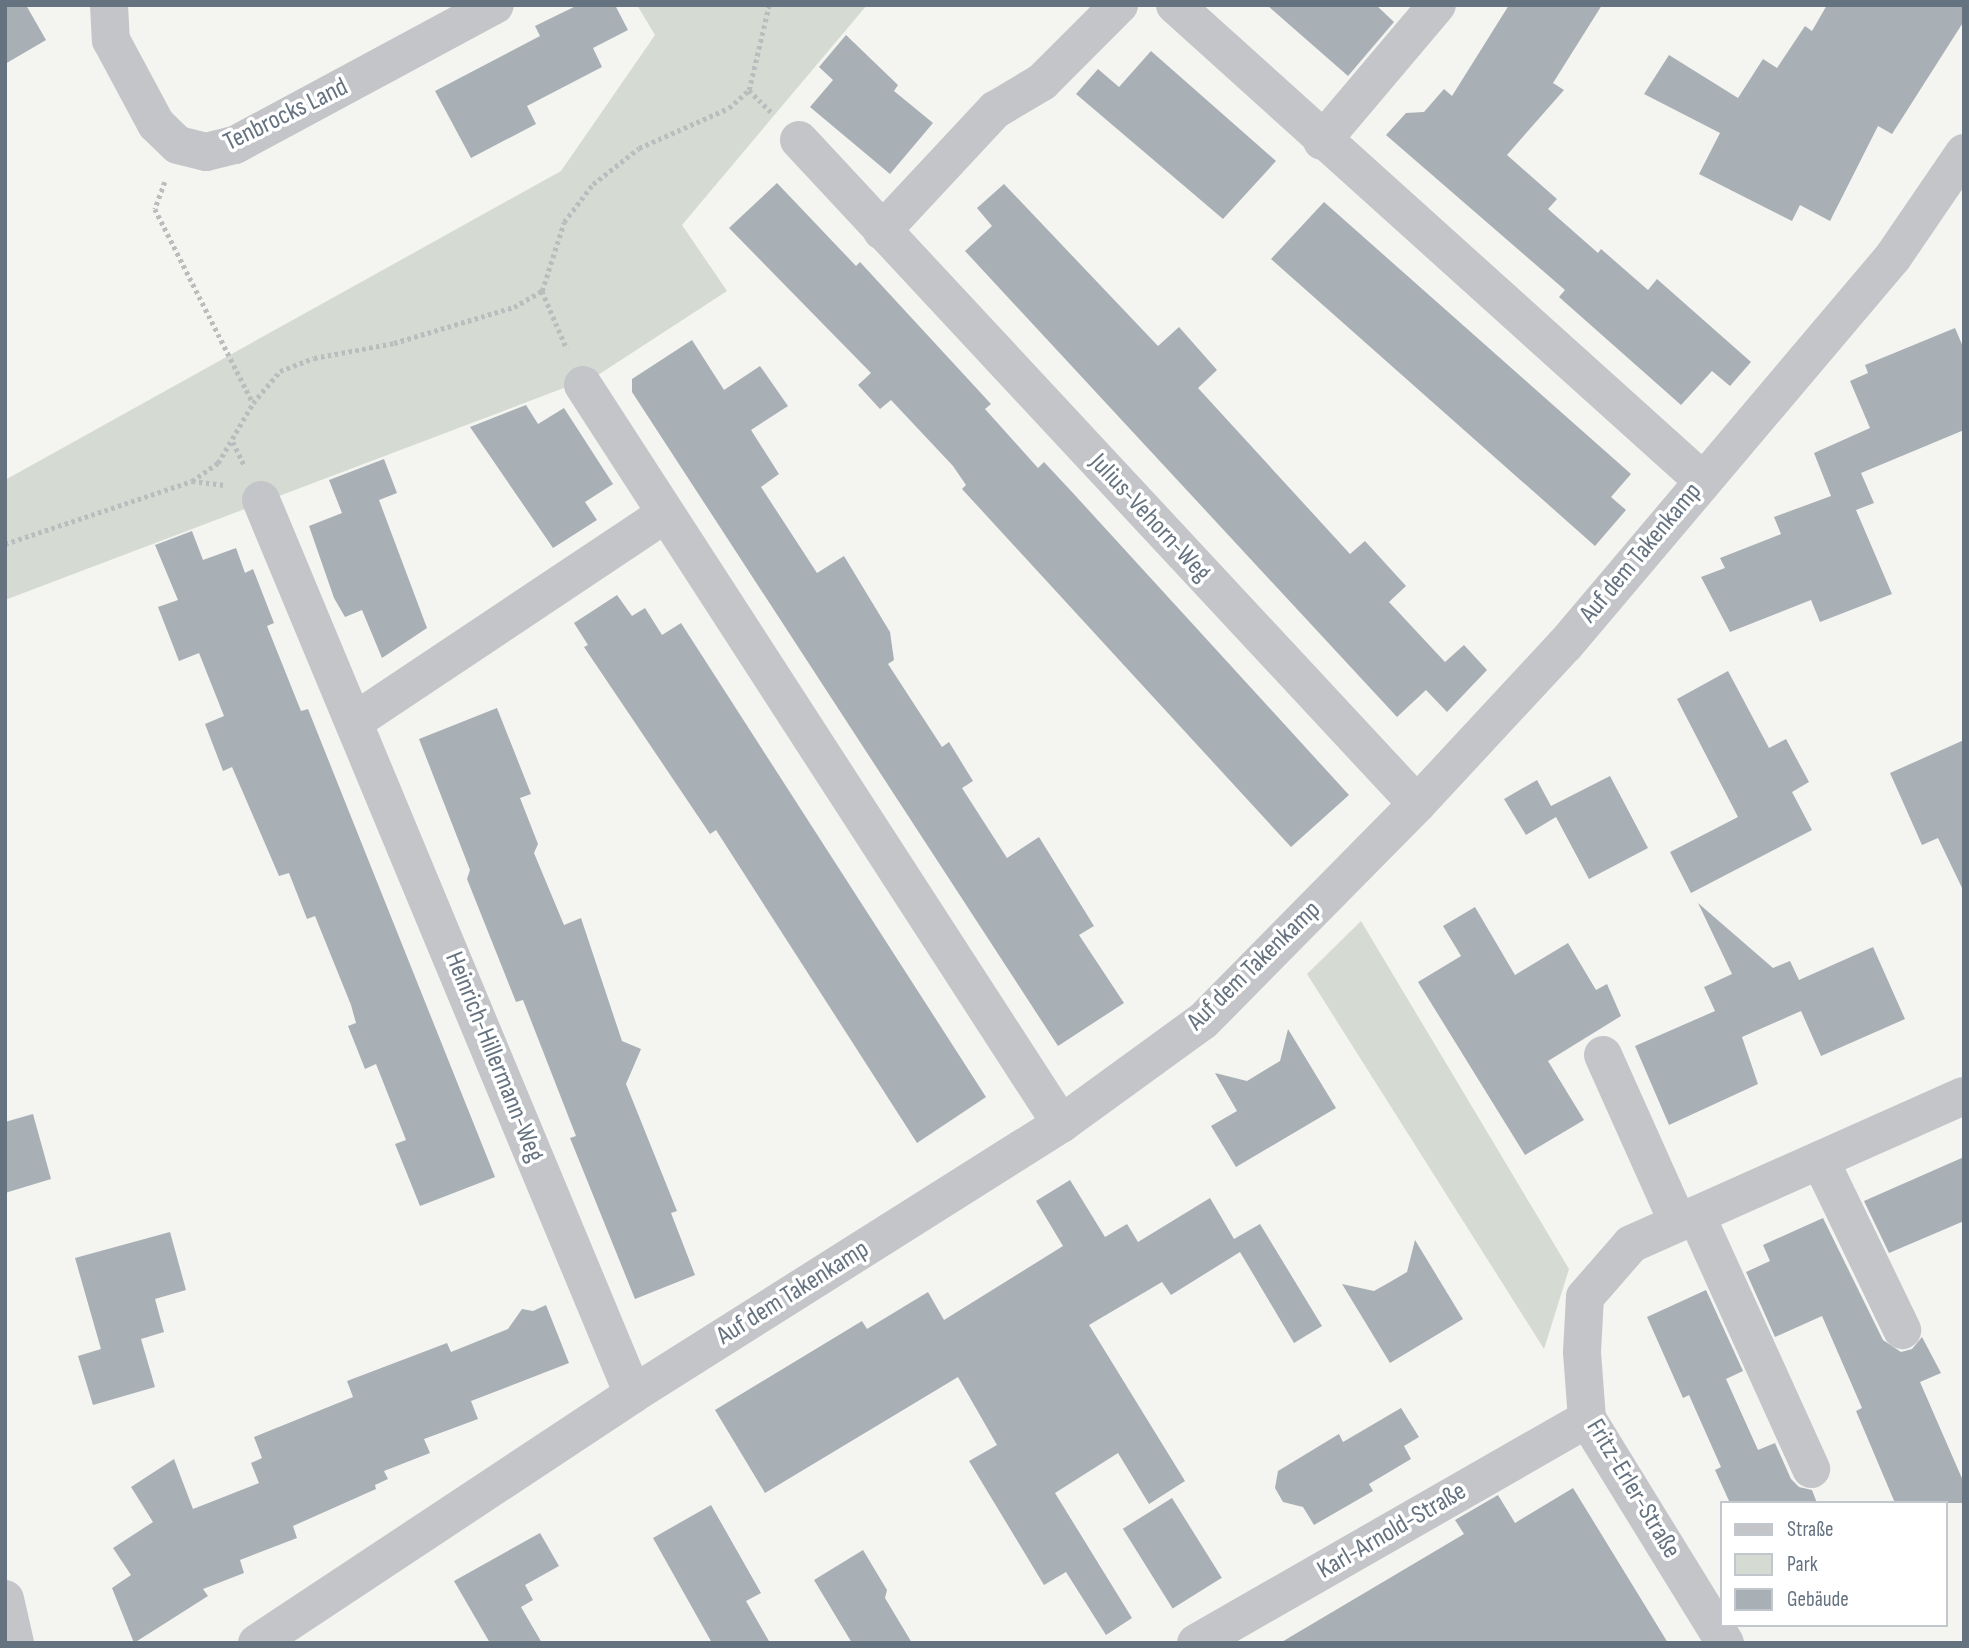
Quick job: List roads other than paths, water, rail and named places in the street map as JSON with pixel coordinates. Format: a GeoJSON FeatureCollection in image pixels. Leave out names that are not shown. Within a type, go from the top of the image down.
{"type":"FeatureCollection","features":[{"type":"Feature","properties":{"kind":"street","name":"Tenbrocks Land"},"geometry":{"type":"LineString","coordinates":[[109,5],[111,40],[156,124],[178,145],[206,152],[235,145],[495,5]]}},
{"type":"Feature","properties":{"kind":"street"},"geometry":{"type":"LineString","coordinates":[[882,232],[995,110],[1042,82],[1119,5]]}},
{"type":"Feature","properties":{"kind":"street"},"geometry":{"type":"LineString","coordinates":[[1175,5],[1322,141],[1702,480]]}},
{"type":"Feature","properties":{"kind":"street"},"geometry":{"type":"LineString","coordinates":[[1322,141],[1437,5]]}},
{"type":"Feature","properties":{"kind":"street","name":"Julius-Vehorn-Weg"},"geometry":{"type":"LineString","coordinates":[[799,140],[1417,804]]}},
{"type":"Feature","properties":{"kind":"street","name":"Auf dem Takenkamp"},"geometry":{"type":"LineString","coordinates":[[257,1643],[633,1394],[1061,1124],[1203,1021],[1417,804],[1565,645],[1893,257],[1964,153]]}},
{"type":"Feature","properties":{"kind":"street"},"geometry":{"type":"LineString","coordinates":[[583,385],[1061,1124]]}},
{"type":"Feature","properties":{"kind":"street","name":"Heinrich-Hillermann-Weg"},"geometry":{"type":"LineString","coordinates":[[261,500],[633,1394]]}},
{"type":"Feature","properties":{"kind":"street"},"geometry":{"type":"LineString","coordinates":[[355,721],[665,514]]}},
{"type":"Feature","properties":{"kind":"street"},"geometry":{"type":"LineString","coordinates":[[1603,1055],[1811,1469]]}},
{"type":"Feature","properties":{"kind":"street","name":"Fritz-Erler-Straße"},"geometry":{"type":"LineString","coordinates":[[1725,1643],[1587,1419],[1582,1352],[1585,1297],[1631,1244],[1964,1096]]}},
{"type":"Feature","properties":{"kind":"street"},"geometry":{"type":"LineString","coordinates":[[1820,1160],[1902,1330]]}},
{"type":"Feature","properties":{"kind":"street","name":"Karl-Arnold-Straße"},"geometry":{"type":"LineString","coordinates":[[1196,1643],[1587,1419]]}},
{"type":"Feature","properties":{"kind":"street"},"geometry":{"type":"LineString","coordinates":[[5,1599],[15,1643]]}}]}
